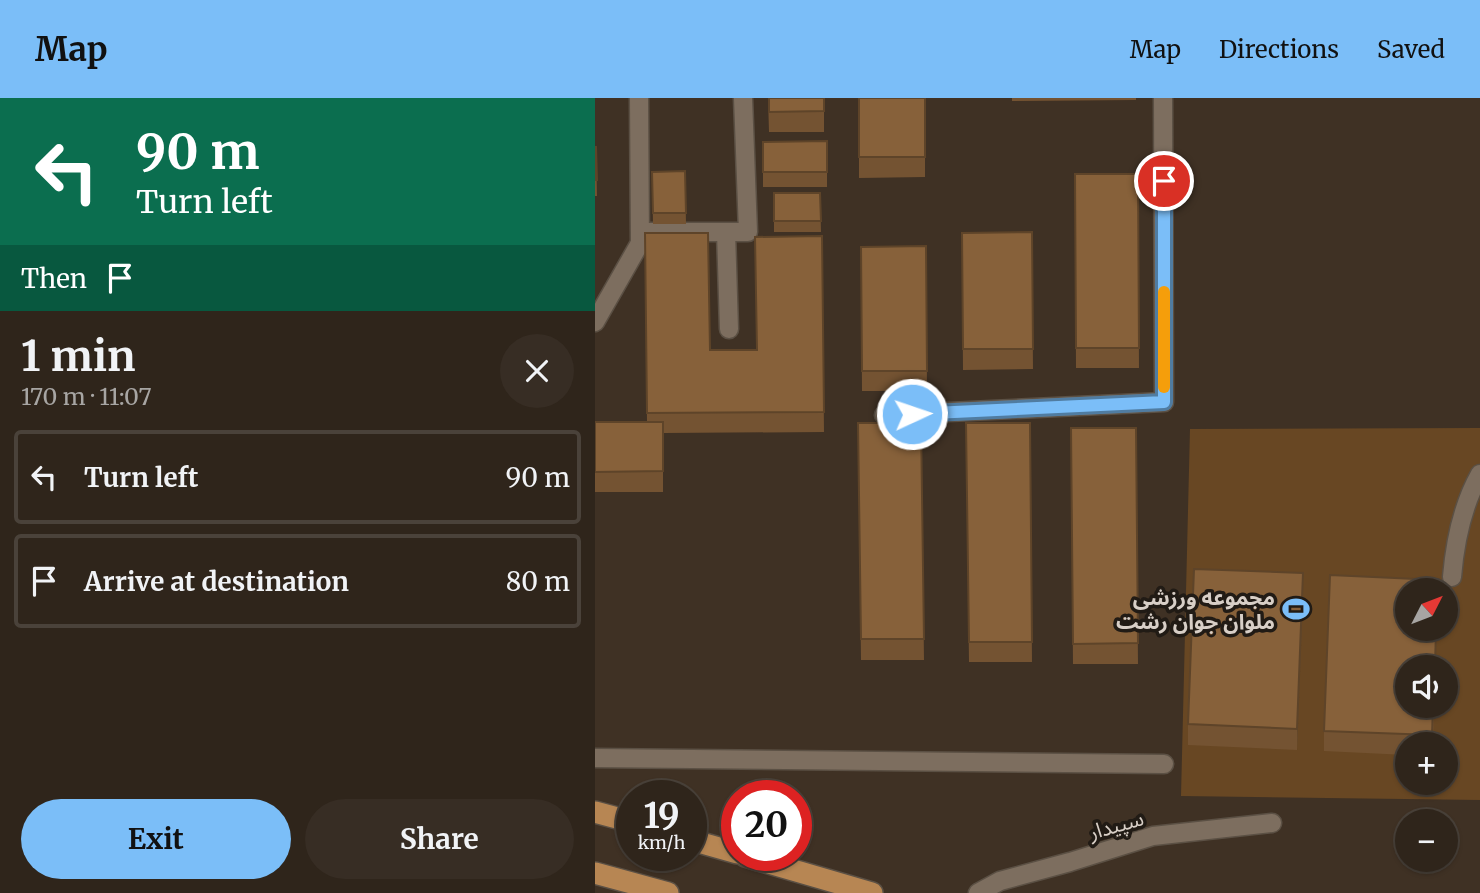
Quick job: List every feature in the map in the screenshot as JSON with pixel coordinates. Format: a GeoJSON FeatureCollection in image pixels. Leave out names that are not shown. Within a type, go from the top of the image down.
{"type":"FeatureCollection","features":[{"type":"Feature","properties":{"kind":"highway"},"geometry":{"type":"LineString","coordinates":[[595,812],[616,818]]}},
{"type":"Feature","properties":{"kind":"highway"},"geometry":{"type":"LineString","coordinates":[[796,871],[872,893]]}},
{"type":"Feature","properties":{"kind":"highway"},"geometry":{"type":"LineString","coordinates":[[596,878],[668,893]]}},
{"type":"Feature","properties":{"kind":"street"},"geometry":{"type":"LineString","coordinates":[[595,322],[640,243],[639,98]]}},
{"type":"Feature","properties":{"kind":"street"},"geometry":{"type":"LineString","coordinates":[[640,232],[747,232],[743,98]]}},
{"type":"Feature","properties":{"kind":"street"},"geometry":{"type":"LineString","coordinates":[[884,415],[1164,402],[1163,98]]}},
{"type":"Feature","properties":{"kind":"street"},"geometry":{"type":"LineString","coordinates":[[726,232],[729,329]]}},
{"type":"Feature","properties":{"kind":"street"},"geometry":{"type":"LineString","coordinates":[[1452,577],[1453,556],[1463,513],[1480,474]]}},
{"type":"Feature","properties":{"kind":"street"},"geometry":{"type":"LineString","coordinates":[[595,758],[1164,764]]}},
{"type":"Feature","properties":{"kind":"street","name":"سپیدار"},"geometry":{"type":"LineString","coordinates":[[978,893],[1000,881],[1153,836],[1272,823]]}},
{"type":"Feature","properties":{"kind":"shaded area","name":"مجموعه ورزشی ملوان جوان رشت"},"geometry":{"type":"Polygon","coordinates":[[[1480,428],[1480,800],[1181,796],[1190,429],[1480,428]]]}},
{"type":"Feature","properties":{"kind":"building"},"geometry":{"type":"Polygon","coordinates":[[[769,98],[824,98],[824,111],[769,112],[769,98]]]}},
{"type":"Feature","properties":{"kind":"building"},"geometry":{"type":"Polygon","coordinates":[[[859,98],[925,98],[925,157],[859,157],[859,98]]]}},
{"type":"Feature","properties":{"kind":"building"},"geometry":{"type":"Polygon","coordinates":[[[827,141],[827,172],[763,172],[763,142],[827,141]]]}},
{"type":"Feature","properties":{"kind":"building"},"geometry":{"type":"Polygon","coordinates":[[[596,147],[597,180],[595,180],[596,147]]]}},
{"type":"Feature","properties":{"kind":"building"},"geometry":{"type":"Polygon","coordinates":[[[685,171],[686,213],[653,213],[652,172],[685,171]]]}},
{"type":"Feature","properties":{"kind":"building"},"geometry":{"type":"Polygon","coordinates":[[[1075,174],[1138,174],[1139,348],[1076,348],[1075,174]]]}},
{"type":"Feature","properties":{"kind":"building"},"geometry":{"type":"Polygon","coordinates":[[[774,193],[820,193],[821,221],[774,221],[774,193]]]}},
{"type":"Feature","properties":{"kind":"building"},"geometry":{"type":"Polygon","coordinates":[[[1032,232],[1033,349],[963,349],[962,233],[1032,232]]]}},
{"type":"Feature","properties":{"kind":"building"},"geometry":{"type":"Polygon","coordinates":[[[645,233],[708,233],[710,350],[757,350],[755,237],[822,236],[824,412],[647,413],[645,233]]]}},
{"type":"Feature","properties":{"kind":"building"},"geometry":{"type":"Polygon","coordinates":[[[926,246],[927,371],[862,371],[861,247],[926,246]]]}},
{"type":"Feature","properties":{"kind":"building"},"geometry":{"type":"Polygon","coordinates":[[[595,422],[663,422],[663,471],[595,472],[595,422]]]}},
{"type":"Feature","properties":{"kind":"building"},"geometry":{"type":"Polygon","coordinates":[[[858,423],[921,423],[924,639],[861,639],[858,423]]]}},
{"type":"Feature","properties":{"kind":"building"},"geometry":{"type":"Polygon","coordinates":[[[966,423],[1030,423],[1032,642],[969,642],[966,423]]]}},
{"type":"Feature","properties":{"kind":"building"},"geometry":{"type":"Polygon","coordinates":[[[1071,428],[1136,428],[1138,643],[1073,644],[1071,428]]]}},
{"type":"Feature","properties":{"kind":"building"},"geometry":{"type":"Polygon","coordinates":[[[1194,569],[1303,573],[1297,729],[1188,724],[1194,569]]]}},
{"type":"Feature","properties":{"kind":"building"},"geometry":{"type":"Polygon","coordinates":[[[1330,575],[1395,578],[1395,641],[1436,641],[1435,655],[1395,655],[1395,718],[1433,718],[1432,732],[1324,731],[1330,575]]]}},
{"type":"Feature","properties":{"kind":"slow traffic"},"geometry":{"type":"LineString","coordinates":[[1164,292],[1164,387]]}},
{"type":"Feature","properties":{"kind":"place","name":"مجموعه ورزشی ملوان جوان رشت"},"geometry":{"type":"Point","coordinates":[1296,609]}},
{"type":"Feature","properties":{"kind":"route"},"geometry":{"type":"LineString","coordinates":[[912,414],[1164,402],[1164,181]]}}]}
